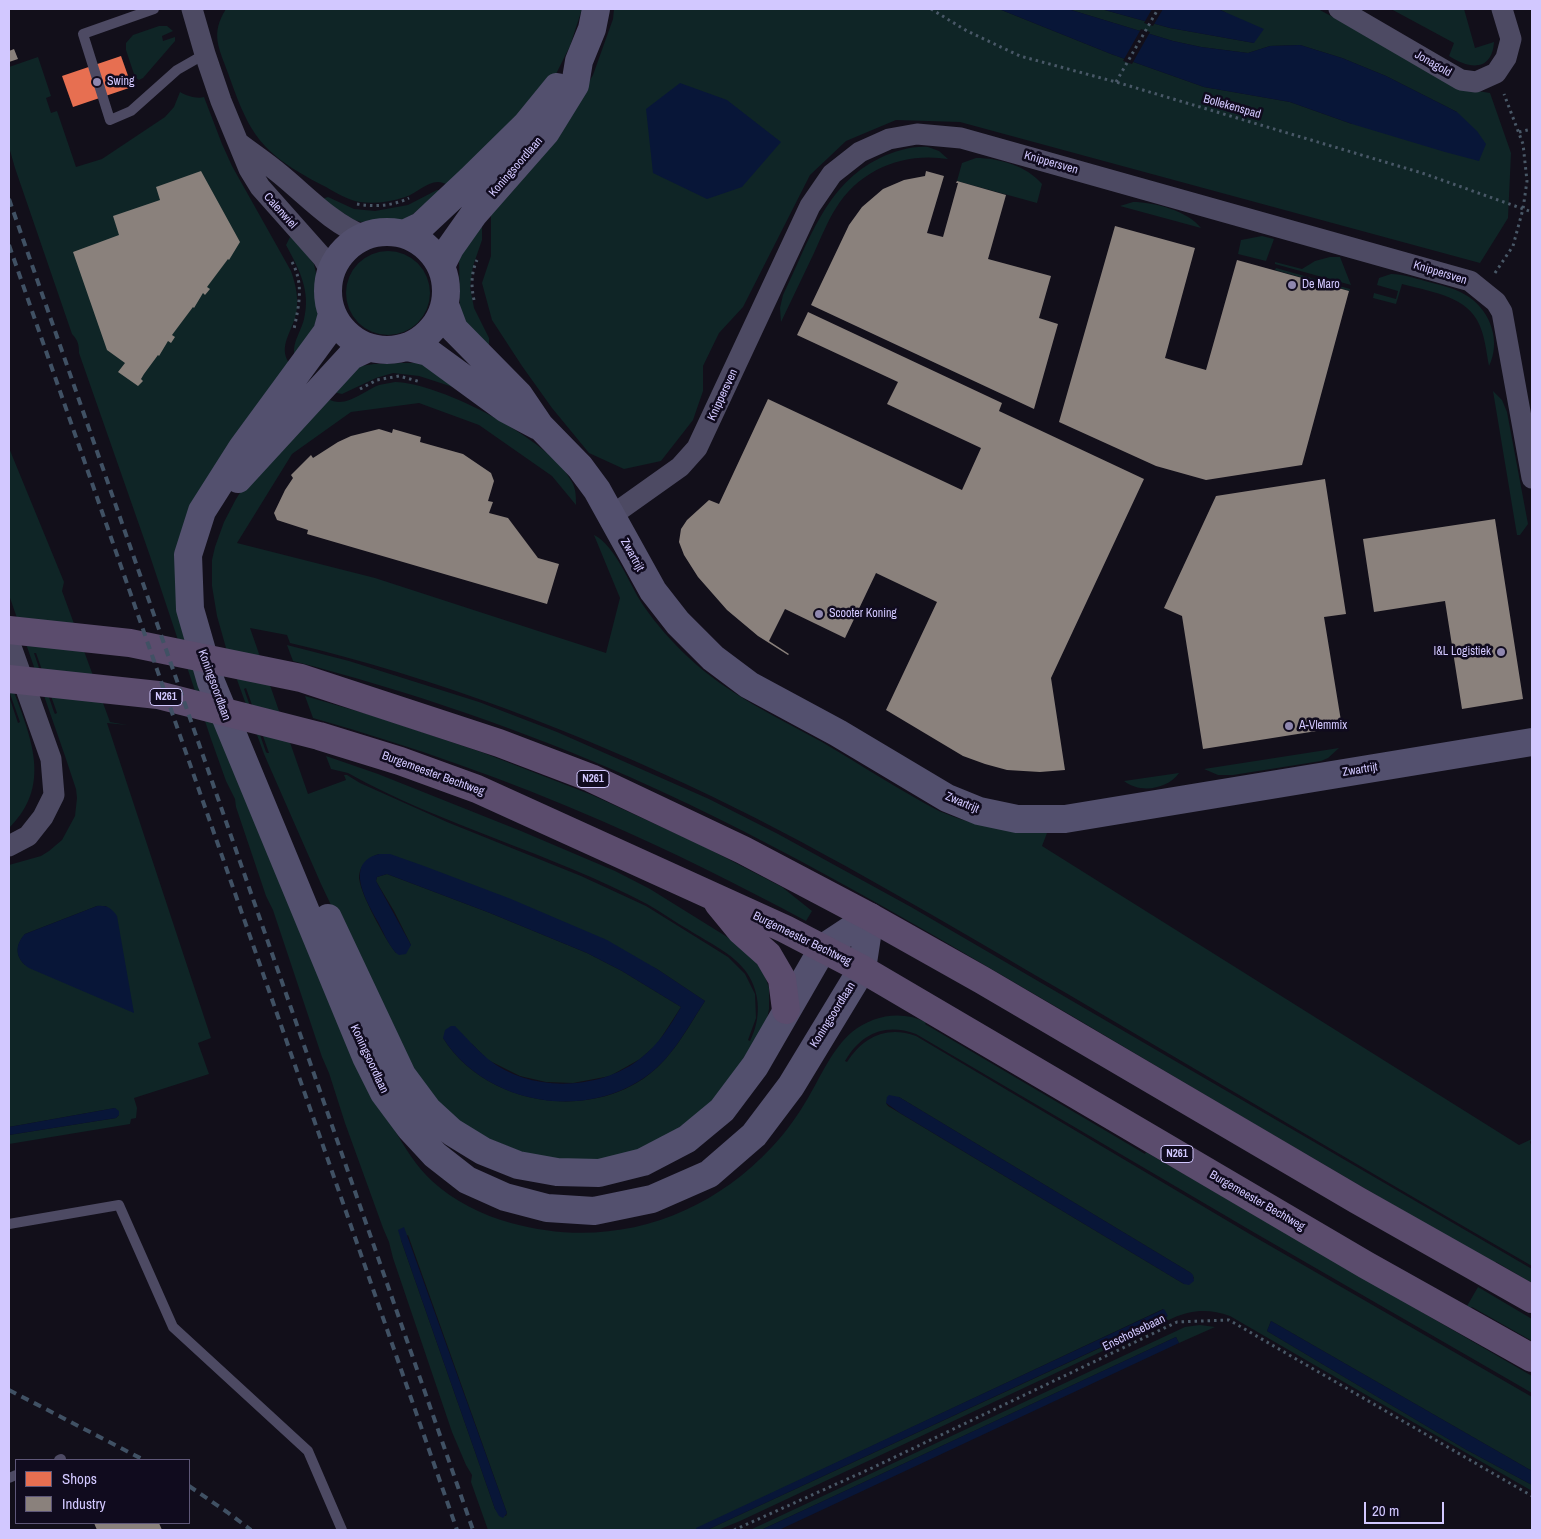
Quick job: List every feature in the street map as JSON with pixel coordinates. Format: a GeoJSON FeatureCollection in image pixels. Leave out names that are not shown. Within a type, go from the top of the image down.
{"type":"FeatureCollection","features":[{"type":"Feature","properties":{"kind":"main road","name":"N261"},"geometry":{"type":"LineString","coordinates":[[9,630],[130,643],[301,678],[446,725],[591,778],[743,850],[870,917],[982,980],[1532,1300]]}},
{"type":"Feature","properties":{"kind":"main road","name":"Burgemeester Bechtweg"},"geometry":{"type":"LineString","coordinates":[[9,679],[158,695],[319,736],[400,761],[477,789],[712,896],[823,948],[862,969],[1366,1264],[1532,1358]]}},
{"type":"Feature","properties":{"kind":"main road"},"geometry":{"type":"LineString","coordinates":[[712,896],[742,931],[768,955],[782,980],[786,1010]]}},
{"type":"Feature","properties":{"kind":"street","name":"Calenwiel"},"geometry":{"type":"LineString","coordinates":[[192,9],[205,54],[249,169],[260,188],[323,258],[331,272]]}},
{"type":"Feature","properties":{"kind":"street","name":"Koningsoordlaan"},"geometry":{"type":"LineString","coordinates":[[441,266],[450,248],[474,214],[546,132],[575,85],[580,61],[592,29],[596,9]]}},
{"type":"Feature","properties":{"kind":"street","name":"Jonagold"},"geometry":{"type":"LineString","coordinates":[[1339,9],[1461,80],[1476,82],[1496,73]]}},
{"type":"Feature","properties":{"kind":"street"},"geometry":{"type":"LineString","coordinates":[[1496,73],[1506,58],[1511,39],[1502,9]]}},
{"type":"Feature","properties":{"kind":"street","name":"Koningsoordlaan"},"geometry":{"type":"LineString","coordinates":[[404,234],[422,226],[526,125],[580,61]]}},
{"type":"Feature","properties":{"kind":"street","name":"Knippersven"},"geometry":{"type":"LineString","coordinates":[[611,516],[680,467],[697,448],[810,206],[832,174],[860,152],[889,139],[917,134],[961,138],[1470,281],[1496,302],[1502,312],[1532,478]]}},
{"type":"Feature","properties":{"kind":"street","name":"Calenwiel"},"geometry":{"type":"LineString","coordinates":[[239,143],[349,230],[364,236]]}},
{"type":"Feature","properties":{"kind":"street"},"geometry":{"type":"LineString","coordinates":[[391,232],[404,234],[419,241],[432,252],[441,266],[447,292],[445,305],[437,323],[424,338],[407,347],[394,350],[368,348],[353,340],[341,328],[332,314],[328,300],[331,272],[344,251],[364,236],[391,232]]}},
{"type":"Feature","properties":{"kind":"street","name":"Zwartrijt"},"geometry":{"type":"LineString","coordinates":[[445,305],[454,329],[519,395],[540,426],[580,467],[597,490],[653,591],[678,623],[713,658],[749,685],[838,733],[947,798],[979,811],[1016,819],[1065,819],[1532,742]]}},
{"type":"Feature","properties":{"kind":"street","name":"Koningsoordlaan"},"geometry":{"type":"LineString","coordinates":[[332,314],[327,332],[242,448],[202,511],[188,555],[190,608],[211,682],[366,1057],[384,1093],[410,1128],[435,1155],[467,1180],[504,1197],[547,1208],[594,1212],[652,1199],[709,1174],[754,1135],[791,1086],[862,969],[870,917]]}},
{"type":"Feature","properties":{"kind":"street","name":"Zwartrijt"},"geometry":{"type":"LineString","coordinates":[[407,347],[428,352],[506,410],[540,426]]}},
{"type":"Feature","properties":{"kind":"street","name":"Koningsoordlaan"},"geometry":{"type":"LineString","coordinates":[[368,348],[351,356],[233,484],[215,517],[204,560],[205,603],[224,681],[308,876],[402,1075],[428,1110],[452,1132],[484,1151],[518,1165],[557,1172],[600,1173],[643,1162],[687,1139],[722,1110],[755,1066],[823,948],[870,917]]}},
{"type":"Feature","properties":{"kind":"street"},"geometry":{"type":"LineString","coordinates":[[9,641],[51,758],[54,795],[43,817],[28,836],[9,846]]}},
{"type":"Feature","properties":{"kind":"lane"},"geometry":{"type":"LineString","coordinates":[[154,9],[83,34],[110,120],[131,111],[178,70],[205,54]]}},
{"type":"Feature","properties":{"kind":"lane"},"geometry":{"type":"LineString","coordinates":[[9,1224],[119,1205],[173,1327],[308,1451],[342,1530]]}},
{"type":"Feature","properties":{"kind":"path","name":"Bollekenspad"},"geometry":{"type":"LineString","coordinates":[[931,9],[967,31],[1020,56],[1116,82],[1422,173],[1532,212]]}},
{"type":"Feature","properties":{"kind":"path"},"geometry":{"type":"LineString","coordinates":[[1116,82],[1158,9]]}},
{"type":"Feature","properties":{"kind":"path"},"geometry":{"type":"LineString","coordinates":[[1483,290],[1513,246],[1523,209],[1527,181],[1523,144],[1496,73]]}},
{"type":"Feature","properties":{"kind":"path"},"geometry":{"type":"LineString","coordinates":[[1519,132],[1532,129]]}},
{"type":"Feature","properties":{"kind":"path","name":"Enschotsebaan"},"geometry":{"type":"LineString","coordinates":[[734,1530],[872,1468],[1177,1322],[1228,1320],[1532,1496]]}},
{"type":"Feature","properties":{"kind":"green space"},"geometry":{"type":"Polygon","coordinates":[[[226,9],[582,9],[570,46],[555,76],[449,186],[443,183],[432,183],[405,197],[371,203],[355,201],[345,197],[301,174],[271,152],[260,141],[243,113],[219,48],[218,26],[226,9]]]}},
{"type":"Feature","properties":{"kind":"green space"},"geometry":{"type":"Polygon","coordinates":[[[614,9],[999,9],[1111,54],[1204,87],[1290,102],[1352,124],[1457,112],[1386,76],[1342,58],[1300,45],[1270,46],[1248,53],[1201,47],[1173,41],[1068,9],[1101,9],[1170,28],[1254,43],[1225,12],[1218,9],[1318,9],[1466,89],[1490,93],[1511,153],[1508,218],[1480,263],[960,122],[896,120],[846,141],[810,175],[743,307],[719,333],[703,366],[703,391],[693,420],[661,461],[624,469],[589,453],[552,408],[492,320],[482,283],[491,256],[491,209],[556,138],[593,75],[613,19],[614,9]]]}},
{"type":"Feature","properties":{"kind":"green space"},"geometry":{"type":"Polygon","coordinates":[[[1391,9],[1464,9],[1475,48],[1494,42],[1489,59],[1478,65],[1464,64],[1449,56],[1454,43],[1391,9]]]}},
{"type":"Feature","properties":{"kind":"green space"},"geometry":{"type":"Polygon","coordinates":[[[159,26],[167,26],[173,31],[162,36],[163,41],[175,37],[175,41],[143,78],[139,80],[135,77],[126,50],[126,43],[133,35],[159,26]]]}},
{"type":"Feature","properties":{"kind":"green space"},"geometry":{"type":"Polygon","coordinates":[[[38,57],[51,96],[46,98],[51,113],[57,111],[76,167],[102,159],[165,117],[174,107],[180,92],[192,97],[204,97],[232,166],[291,271],[296,287],[297,303],[294,321],[285,345],[286,357],[289,363],[180,561],[394,1129],[416,1163],[432,1181],[459,1201],[490,1216],[511,1223],[547,1230],[583,1233],[618,1230],[652,1222],[685,1210],[716,1193],[745,1172],[772,1147],[800,1111],[839,1046],[852,1032],[860,1026],[887,1016],[897,1015],[917,1018],[1145,1154],[1146,1152],[1532,1376],[1532,1393],[916,1034],[894,1030],[884,1030],[875,1033],[859,1043],[845,1061],[847,1062],[860,1046],[877,1036],[895,1032],[916,1036],[1253,1236],[1532,1397],[1532,1471],[1271,1321],[1267,1331],[1465,1449],[1532,1485],[1532,1491],[1230,1316],[1202,1311],[1173,1318],[740,1521],[718,1530],[707,1530],[1167,1317],[1163,1309],[697,1530],[488,1530],[471,1482],[472,1475],[452,1432],[389,1242],[345,1123],[273,910],[266,896],[235,799],[226,781],[211,739],[79,353],[78,343],[72,334],[15,168],[9,147],[9,67],[38,57]],[[899,1097],[886,1103],[888,1106],[1184,1284],[1194,1278],[1191,1273],[899,1097]],[[408,1235],[401,1240],[495,1509],[506,1516],[507,1513],[408,1235]]]}},
{"type":"Feature","properties":{"kind":"green space"},"geometry":{"type":"Polygon","coordinates":[[[928,147],[939,151],[948,159],[932,157],[915,158],[884,166],[857,183],[846,194],[830,219],[781,322],[780,308],[783,295],[810,236],[820,217],[845,183],[861,169],[886,155],[910,148],[928,147]]]}},
{"type":"Feature","properties":{"kind":"green space"},"geometry":{"type":"Polygon","coordinates":[[[976,158],[1003,161],[1029,172],[1042,184],[1037,203],[957,181],[962,163],[976,158]]]}},
{"type":"Feature","properties":{"kind":"green space"},"geometry":{"type":"Polygon","coordinates":[[[437,190],[441,190],[405,221],[361,222],[354,220],[322,199],[328,197],[354,209],[375,211],[408,205],[437,190]]]}},
{"type":"Feature","properties":{"kind":"green space"},"geometry":{"type":"Polygon","coordinates":[[[1133,202],[1151,204],[1179,212],[1201,228],[1120,206],[1133,202]]]}},
{"type":"Feature","properties":{"kind":"green space"},"geometry":{"type":"Polygon","coordinates":[[[480,224],[482,226],[482,240],[473,266],[470,287],[474,308],[489,338],[489,346],[468,331],[460,308],[459,259],[480,224]]]}},
{"type":"Feature","properties":{"kind":"green space"},"geometry":{"type":"Polygon","coordinates":[[[291,235],[314,264],[317,278],[318,320],[295,357],[294,347],[304,319],[306,299],[302,280],[286,245],[291,235]]]}},
{"type":"Feature","properties":{"kind":"green space"},"geometry":{"type":"Polygon","coordinates":[[[1262,236],[1274,239],[1266,261],[1238,254],[1241,240],[1262,236]]]}},
{"type":"Feature","properties":{"kind":"green space"},"geometry":{"type":"Polygon","coordinates":[[[388,251],[404,254],[418,263],[427,277],[430,293],[427,309],[418,323],[404,332],[388,335],[372,332],[358,323],[349,309],[346,293],[349,277],[358,263],[372,254],[388,251]]]}},
{"type":"Feature","properties":{"kind":"green space"},"geometry":{"type":"Polygon","coordinates":[[[1330,257],[1340,257],[1351,285],[1275,264],[1275,262],[1302,269],[1315,261],[1330,257]]]}},
{"type":"Feature","properties":{"kind":"green space"},"geometry":{"type":"Polygon","coordinates":[[[1276,268],[1350,289],[1350,291],[1275,270],[1276,268]]]}},
{"type":"Feature","properties":{"kind":"green space"},"geometry":{"type":"Polygon","coordinates":[[[1391,274],[1408,276],[1448,287],[1459,291],[1477,303],[1488,319],[1494,338],[1494,347],[1489,366],[1480,325],[1471,312],[1454,299],[1402,284],[1396,304],[1373,298],[1374,293],[1396,299],[1398,291],[1377,285],[1379,278],[1391,274]]]}},
{"type":"Feature","properties":{"kind":"green space"},"geometry":{"type":"Polygon","coordinates":[[[421,363],[453,387],[419,376],[393,373],[376,378],[342,394],[333,392],[341,378],[361,366],[421,363]]]}},
{"type":"Feature","properties":{"kind":"green space"},"geometry":{"type":"Polygon","coordinates":[[[395,382],[415,385],[439,392],[466,403],[519,432],[542,449],[560,466],[572,482],[576,493],[576,505],[552,476],[479,425],[419,403],[351,412],[292,454],[237,543],[375,578],[606,653],[620,598],[594,535],[602,540],[615,556],[643,605],[664,632],[703,670],[735,693],[939,811],[966,821],[992,827],[1047,833],[1042,846],[1519,1145],[1532,1139],[1530,1142],[1532,1147],[1532,1266],[934,916],[846,866],[711,796],[609,750],[505,708],[398,672],[290,643],[287,635],[250,628],[308,794],[346,780],[344,775],[347,775],[360,783],[447,822],[581,876],[646,906],[728,957],[745,974],[755,994],[756,1018],[748,1040],[750,1041],[758,1015],[755,989],[752,981],[741,966],[720,949],[647,904],[610,886],[573,869],[421,809],[348,773],[331,769],[326,756],[378,774],[615,871],[650,889],[732,940],[756,962],[765,976],[769,988],[767,1019],[721,1097],[654,1146],[599,1161],[536,1158],[466,1129],[423,1087],[358,962],[321,884],[264,754],[228,655],[217,616],[212,586],[212,560],[215,547],[224,522],[243,488],[328,399],[335,402],[348,401],[379,385],[395,382]],[[246,688],[244,689],[266,752],[269,753],[246,688]],[[379,854],[369,859],[363,865],[359,876],[360,883],[373,915],[396,953],[411,945],[376,881],[377,877],[387,874],[490,913],[587,953],[622,971],[681,1007],[657,1044],[640,1059],[610,1076],[573,1083],[546,1082],[520,1076],[488,1060],[472,1044],[443,1038],[460,1060],[482,1077],[507,1090],[534,1098],[563,1101],[591,1099],[618,1092],[643,1079],[662,1063],[678,1043],[705,1001],[657,969],[379,854]]]}},
{"type":"Feature","properties":{"kind":"green space"},"geometry":{"type":"Polygon","coordinates":[[[1493,391],[1502,400],[1507,412],[1528,524],[1520,535],[1517,535],[1493,391]]]}},
{"type":"Feature","properties":{"kind":"green space"},"geometry":{"type":"Polygon","coordinates":[[[9,448],[64,582],[62,591],[110,722],[127,725],[107,723],[211,1038],[198,1043],[209,1074],[134,1098],[137,1108],[136,1118],[131,1119],[130,1124],[9,1144],[9,1135],[116,1118],[119,1115],[115,1108],[9,1127],[9,865],[41,856],[62,840],[75,816],[77,798],[76,789],[65,756],[9,595],[9,448]],[[34,653],[55,714],[57,713],[36,653],[34,653]],[[97,906],[25,934],[19,945],[19,957],[25,965],[107,906],[97,906]]]}},
{"type":"Feature","properties":{"kind":"green space"},"geometry":{"type":"Polygon","coordinates":[[[287,645],[349,661],[479,702],[557,732],[709,799],[778,834],[911,907],[1532,1269],[1532,1283],[1431,1227],[910,922],[745,832],[632,778],[508,728],[422,698],[293,661],[287,645]]]}},
{"type":"Feature","properties":{"kind":"green space"},"geometry":{"type":"Polygon","coordinates":[[[9,678],[29,736],[34,774],[31,792],[23,810],[9,828],[9,696],[18,723],[20,722],[9,691],[9,678]]]}},
{"type":"Feature","properties":{"kind":"green space"},"geometry":{"type":"Polygon","coordinates":[[[305,696],[374,716],[484,753],[592,795],[703,846],[782,887],[812,911],[806,921],[679,856],[567,806],[387,740],[313,718],[305,696]]]}},
{"type":"Feature","properties":{"kind":"green space"},"geometry":{"type":"Polygon","coordinates":[[[1339,748],[1328,758],[1321,761],[1233,775],[1218,775],[1204,769],[1339,748]]]}},
{"type":"Feature","properties":{"kind":"green space"},"geometry":{"type":"Polygon","coordinates":[[[1179,773],[1168,783],[1153,788],[1138,787],[1124,781],[1179,773]]]}},
{"type":"Feature","properties":{"kind":"green space"},"geometry":{"type":"Polygon","coordinates":[[[1478,1287],[1532,1319],[1532,1341],[1467,1306],[1478,1287]]]}},
{"type":"Feature","properties":{"kind":"green space"},"geometry":{"type":"Polygon","coordinates":[[[1200,1325],[1215,1327],[1179,1343],[1176,1337],[761,1530],[750,1530],[1185,1327],[1200,1325]]]}},
{"type":"Feature","properties":{"kind":"water"},"geometry":{"type":"Polygon","coordinates":[[[999,9],[1068,9],[1173,41],[1201,47],[1248,53],[1270,46],[1300,45],[1342,58],[1386,76],[1457,112],[1477,131],[1486,144],[1479,161],[1352,124],[1290,102],[1204,87],[1111,54],[999,9]]]}},
{"type":"Feature","properties":{"kind":"water"},"geometry":{"type":"Polygon","coordinates":[[[1101,9],[1218,9],[1264,29],[1254,43],[1170,28],[1101,9]]]}},
{"type":"Feature","properties":{"kind":"water"},"geometry":{"type":"Polygon","coordinates":[[[680,83],[727,100],[781,142],[742,187],[707,199],[653,173],[646,109],[680,83]]]}},
{"type":"Feature","properties":{"kind":"water"},"geometry":{"type":"Polygon","coordinates":[[[379,854],[390,854],[424,866],[511,899],[607,940],[657,969],[705,1001],[681,1038],[661,1064],[628,1087],[600,1097],[570,1101],[540,1100],[512,1092],[485,1079],[462,1061],[443,1038],[445,1030],[455,1026],[488,1059],[505,1070],[523,1078],[564,1084],[585,1082],[606,1077],[624,1069],[641,1058],[658,1041],[681,1007],[622,971],[587,953],[490,913],[387,874],[377,877],[376,881],[411,945],[406,954],[399,955],[386,938],[368,904],[361,884],[360,874],[362,866],[368,859],[379,854]]]}},
{"type":"Feature","properties":{"kind":"water"},"geometry":{"type":"Polygon","coordinates":[[[97,906],[108,908],[117,916],[134,1013],[29,968],[19,956],[19,943],[25,934],[97,906]]]}},
{"type":"Feature","properties":{"kind":"water"},"geometry":{"type":"Polygon","coordinates":[[[889,1095],[899,1097],[1191,1273],[1194,1281],[1189,1285],[1184,1284],[900,1113],[886,1103],[889,1095]]]}},
{"type":"Feature","properties":{"kind":"water"},"geometry":{"type":"Polygon","coordinates":[[[115,1108],[119,1111],[119,1115],[116,1118],[9,1135],[9,1127],[115,1108]]]}},
{"type":"Feature","properties":{"kind":"water"},"geometry":{"type":"Polygon","coordinates":[[[404,1227],[507,1513],[503,1518],[499,1516],[495,1509],[401,1240],[398,1230],[404,1227]]]}},
{"type":"Feature","properties":{"kind":"water"},"geometry":{"type":"Polygon","coordinates":[[[1164,1309],[1168,1316],[707,1530],[697,1530],[696,1528],[1164,1309]]]}},
{"type":"Feature","properties":{"kind":"water"},"geometry":{"type":"Polygon","coordinates":[[[1271,1321],[1532,1471],[1532,1485],[1465,1449],[1267,1331],[1271,1321]]]}},
{"type":"Feature","properties":{"kind":"water"},"geometry":{"type":"Polygon","coordinates":[[[1176,1337],[1179,1343],[779,1530],[761,1530],[1176,1337]]]}},
{"type":"Feature","properties":{"kind":"pier"},"geometry":{"type":"Polygon","coordinates":[[[1152,9],[1163,9],[1153,26],[1144,23],[1152,9]]]}},
{"type":"Feature","properties":{"kind":"pier"},"geometry":{"type":"Polygon","coordinates":[[[1141,29],[1150,32],[1132,64],[1123,61],[1141,29]]]}},
{"type":"Feature","properties":{"kind":"building: Shops"},"geometry":{"type":"Polygon","coordinates":[[[121,56],[132,87],[73,107],[62,76],[121,56]]]}},
{"type":"Feature","properties":{"kind":"building: Industry"},"geometry":{"type":"Polygon","coordinates":[[[14,49],[18,59],[9,62],[9,51],[14,49]]]}},
{"type":"Feature","properties":{"kind":"building: Industry"},"geometry":{"type":"Polygon","coordinates":[[[201,171],[240,242],[229,260],[207,287],[210,289],[205,295],[203,293],[194,308],[172,335],[175,337],[171,343],[168,341],[159,356],[144,374],[141,379],[143,381],[138,386],[118,372],[125,363],[107,350],[73,252],[119,235],[113,216],[160,200],[156,187],[201,171]]]}},
{"type":"Feature","properties":{"kind":"building: Industry"},"geometry":{"type":"Polygon","coordinates":[[[926,171],[944,176],[927,233],[943,237],[957,181],[1006,195],[988,259],[1051,276],[1039,318],[1058,324],[1034,409],[811,305],[849,225],[862,207],[883,189],[904,180],[925,176],[926,171]]]}},
{"type":"Feature","properties":{"kind":"building: Industry"},"geometry":{"type":"Polygon","coordinates":[[[1115,226],[1195,248],[1165,358],[1206,370],[1237,260],[1349,291],[1302,465],[1206,480],[1156,466],[1059,422],[1115,226]]]}},
{"type":"Feature","properties":{"kind":"building: Industry"},"geometry":{"type":"Polygon","coordinates":[[[808,312],[1002,403],[999,411],[1144,479],[1051,678],[1065,770],[1040,772],[1007,770],[985,764],[963,756],[886,710],[937,602],[876,573],[845,638],[785,609],[769,641],[788,655],[758,636],[727,610],[698,577],[684,555],[679,542],[681,529],[687,520],[709,500],[719,504],[768,399],[962,490],[981,448],[887,404],[898,382],[797,335],[808,312]]]}},
{"type":"Feature","properties":{"kind":"building: Industry"},"geometry":{"type":"Polygon","coordinates":[[[379,429],[392,433],[393,429],[421,437],[420,442],[463,454],[491,473],[494,481],[488,501],[493,502],[489,513],[508,518],[538,558],[559,564],[547,604],[307,534],[308,530],[277,520],[274,513],[293,478],[291,475],[311,455],[313,458],[351,436],[379,429]]]}},
{"type":"Feature","properties":{"kind":"building: Industry"},"geometry":{"type":"Polygon","coordinates":[[[1325,479],[1346,614],[1324,617],[1342,727],[1203,749],[1182,616],[1164,608],[1216,496],[1325,479]]]}},
{"type":"Feature","properties":{"kind":"building: Industry"},"geometry":{"type":"Polygon","coordinates":[[[1495,519],[1523,699],[1462,709],[1445,601],[1374,612],[1363,539],[1495,519]]]}},
{"type":"Feature","properties":{"kind":"building: Industry"},"geometry":{"type":"Polygon","coordinates":[[[94,1524],[159,1524],[162,1530],[97,1530],[94,1524]]]}},
{"type":"Feature","properties":{"kind":"railway"},"geometry":{"type":"LineString","coordinates":[[9,199],[473,1530]]}},
{"type":"Feature","properties":{"kind":"railway"},"geometry":{"type":"LineString","coordinates":[[9,245],[457,1530]]}},
{"type":"Feature","properties":{"kind":"railway"},"geometry":{"type":"LineString","coordinates":[[9,1390],[142,1459]]}},
{"type":"Feature","properties":{"kind":"railway"},"geometry":{"type":"LineString","coordinates":[[190,1487],[251,1530]]}},
{"type":"Feature","properties":{"kind":"place","name":"Swing"},"geometry":{"type":"Point","coordinates":[97,82]}},
{"type":"Feature","properties":{"kind":"place","name":"De Maro"},"geometry":{"type":"Point","coordinates":[1292,285]}},
{"type":"Feature","properties":{"kind":"place","name":"Scooter Koning"},"geometry":{"type":"Point","coordinates":[819,614]}},
{"type":"Feature","properties":{"kind":"place","name":"I&L Logistiek"},"geometry":{"type":"Point","coordinates":[1501,652]}},
{"type":"Feature","properties":{"kind":"place","name":"A-Vlemmix"},"geometry":{"type":"Point","coordinates":[1289,726]}}]}
